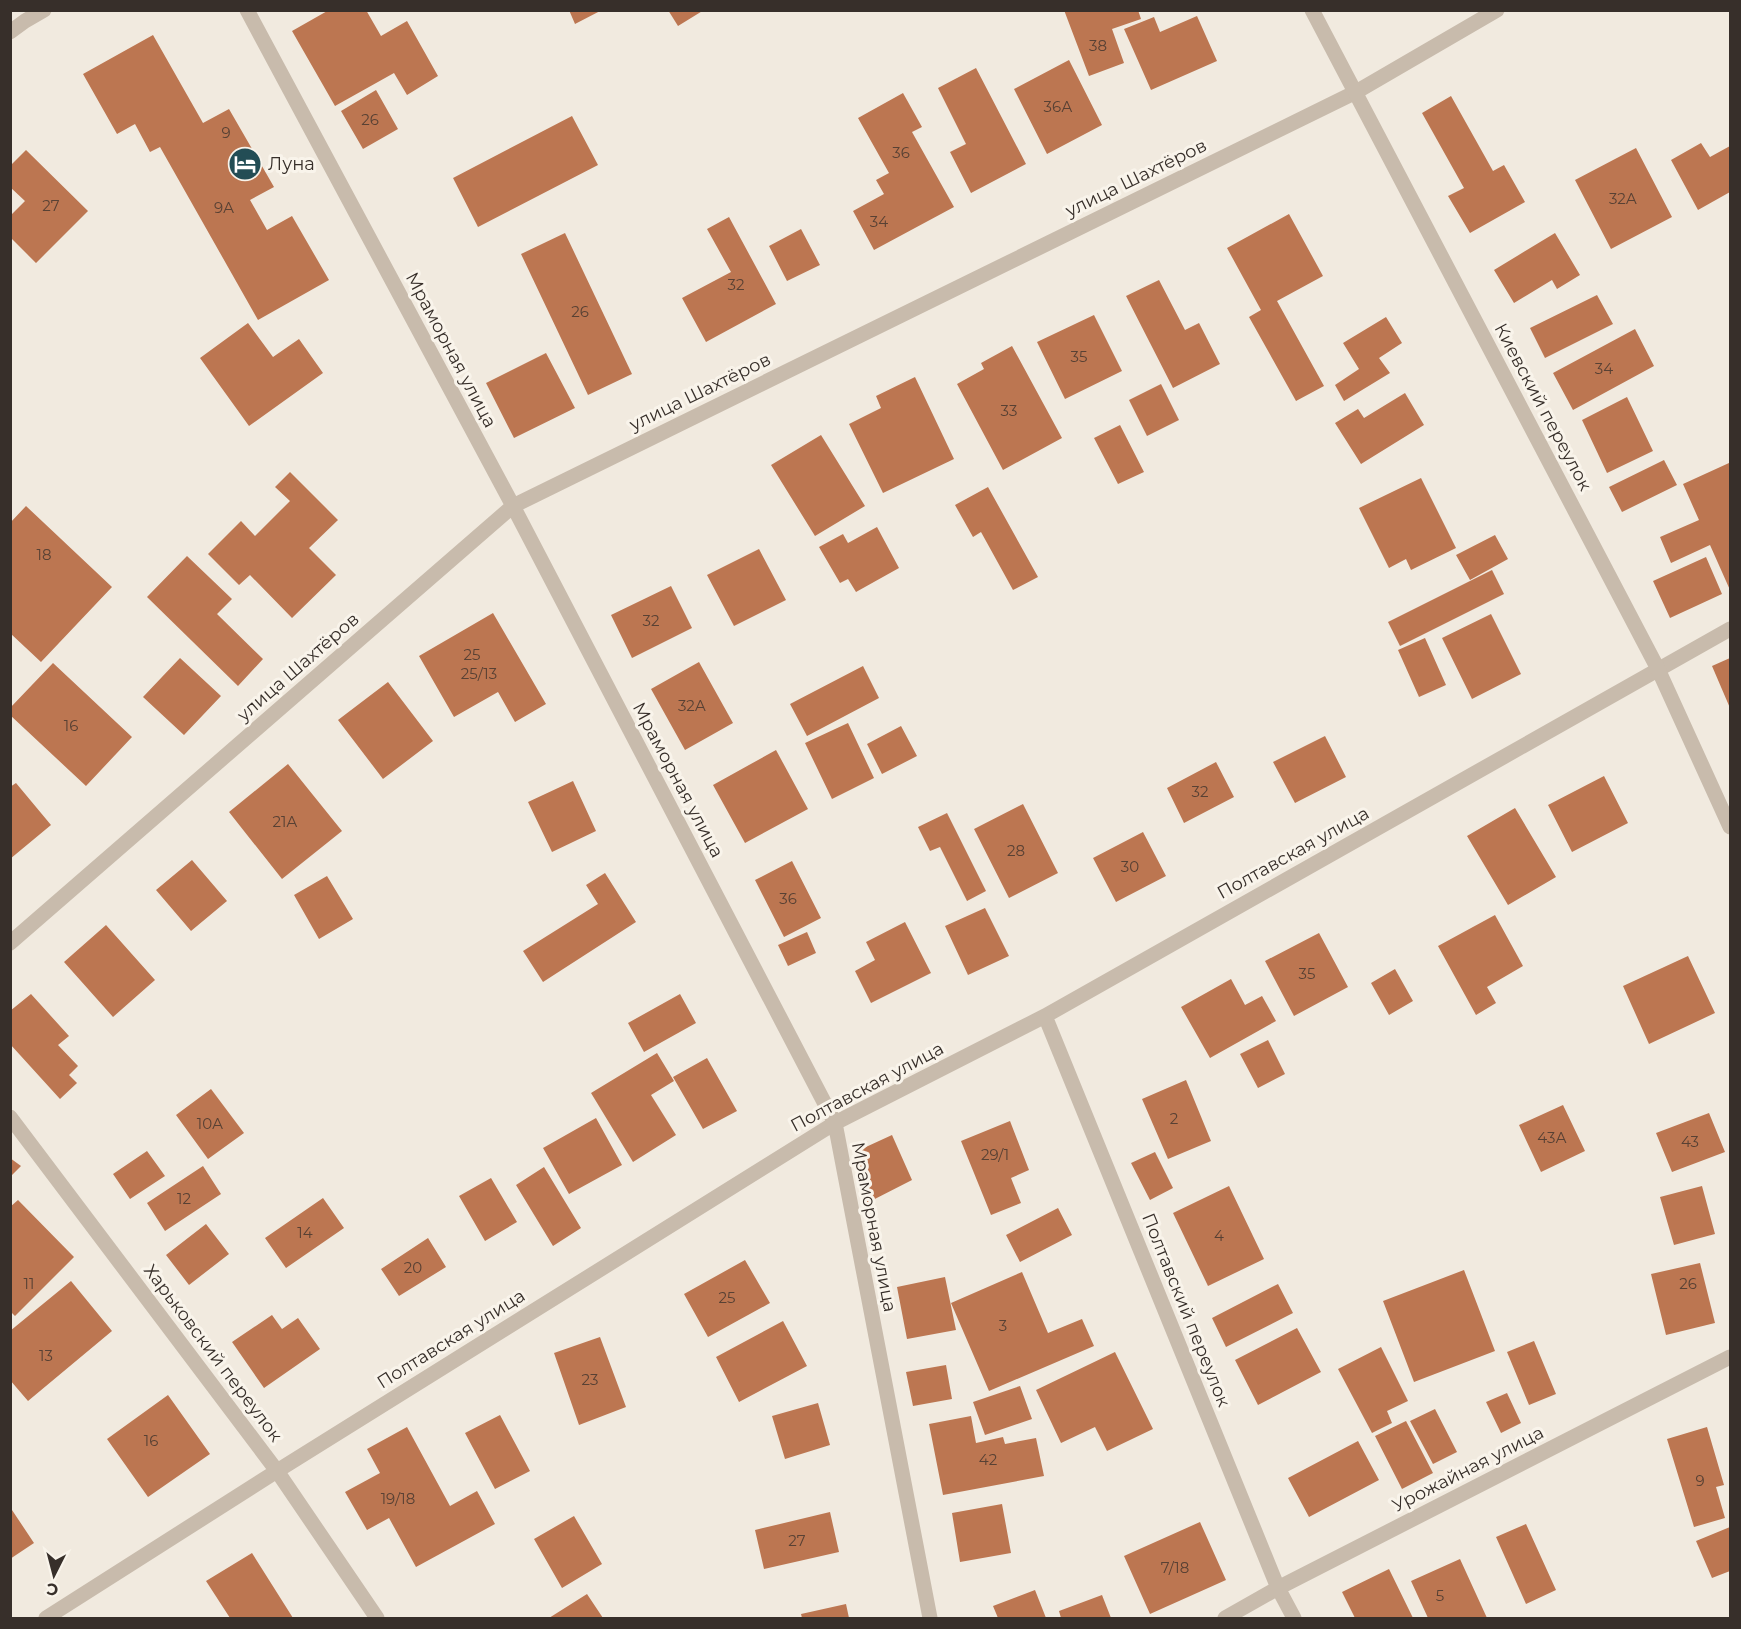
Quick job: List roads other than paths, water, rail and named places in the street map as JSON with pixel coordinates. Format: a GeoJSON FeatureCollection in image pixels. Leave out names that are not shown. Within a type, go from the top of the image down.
{"type":"FeatureCollection","features":[{"type":"Feature","properties":{"kind":"street"},"geometry":{"type":"LineString","coordinates":[[10,32],[44,10]]}},
{"type":"Feature","properties":{"kind":"street","name":"Мраморная улица"},"geometry":{"type":"LineString","coordinates":[[247,10],[513,506],[835,1123],[930,1618]]}},
{"type":"Feature","properties":{"kind":"street","name":"Киевский переулок"},"geometry":{"type":"LineString","coordinates":[[1312,10],[1658,669],[1731,827]]}},
{"type":"Feature","properties":{"kind":"street","name":"улица Шахтёров"},"geometry":{"type":"LineString","coordinates":[[10,943],[513,506],[1356,92],[1497,10]]}},
{"type":"Feature","properties":{"kind":"street","name":"Полтавская улица"},"geometry":{"type":"LineString","coordinates":[[46,1618],[835,1123],[1045,1016],[1731,629]]}},
{"type":"Feature","properties":{"kind":"street","name":"Полтавский переулок"},"geometry":{"type":"LineString","coordinates":[[1045,1016],[1278,1588],[1294,1618]]}},
{"type":"Feature","properties":{"kind":"street","name":"Харьковский переулок"},"geometry":{"type":"LineString","coordinates":[[10,1117],[277,1471],[377,1618]]}},
{"type":"Feature","properties":{"kind":"street","name":"Урожайная улица"},"geometry":{"type":"LineString","coordinates":[[1225,1618],[1278,1588],[1731,1357]]}},
{"type":"Feature","properties":{"kind":"place","name":"Луна"},"geometry":{"type":"Point","coordinates":[245,164]}}]}
